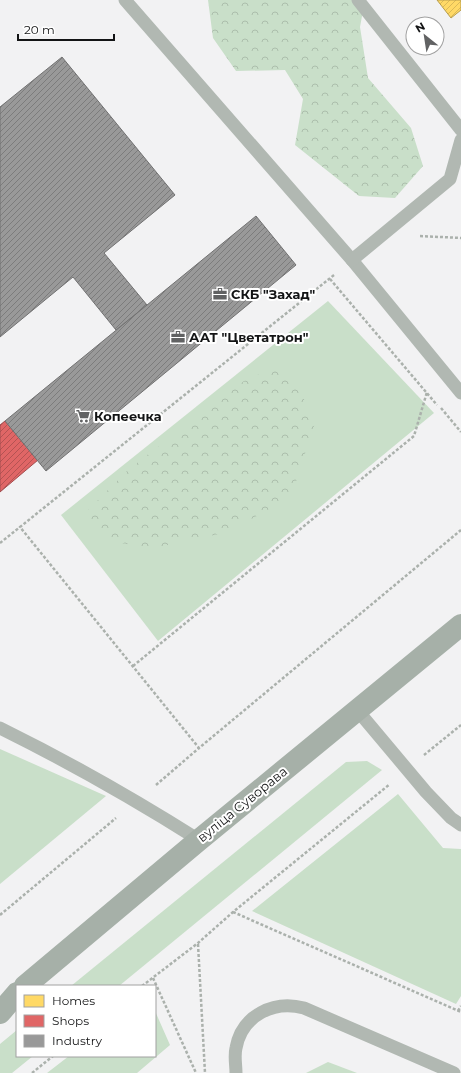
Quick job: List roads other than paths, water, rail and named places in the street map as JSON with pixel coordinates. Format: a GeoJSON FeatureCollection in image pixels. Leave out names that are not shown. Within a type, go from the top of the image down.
{"type":"FeatureCollection","features":[{"type":"Feature","properties":{"kind":"main road","name":"вуліца Суворава"},"geometry":{"type":"LineString","coordinates":[[26,985],[199,840],[461,625]]}},
{"type":"Feature","properties":{"kind":"main road"},"geometry":{"type":"LineString","coordinates":[[0,1007],[16,994]]}},
{"type":"Feature","properties":{"kind":"main road"},"geometry":{"type":"LineString","coordinates":[[0,1012],[16,994]]}},
{"type":"Feature","properties":{"kind":"lane"},"geometry":{"type":"LineString","coordinates":[[125,0],[352,260],[461,393]]}},
{"type":"Feature","properties":{"kind":"lane"},"geometry":{"type":"LineString","coordinates":[[358,0],[461,130]]}},
{"type":"Feature","properties":{"kind":"lane"},"geometry":{"type":"LineString","coordinates":[[352,260],[386,234],[450,179],[461,140]]}},
{"type":"Feature","properties":{"kind":"lane"},"geometry":{"type":"LineString","coordinates":[[358,711],[406,770],[451,818],[461,825]]}},
{"type":"Feature","properties":{"kind":"lane"},"geometry":{"type":"LineString","coordinates":[[0,728],[55,755],[137,801],[199,840]]}},
{"type":"Feature","properties":{"kind":"lane"},"geometry":{"type":"LineString","coordinates":[[236,1073],[236,1048],[241,1034],[250,1022],[261,1011],[275,1006],[291,1004],[304,1008],[454,1073]]}},
{"type":"Feature","properties":{"kind":"place","name":"СКБ \"Захад\""},"geometry":{"type":"Point","coordinates":[220,294]}},
{"type":"Feature","properties":{"kind":"place","name":"ААТ \"Цветатрон\""},"geometry":{"type":"Point","coordinates":[178,337]}},
{"type":"Feature","properties":{"kind":"place","name":"Копеечка"},"geometry":{"type":"Point","coordinates":[83,416]}}]}
